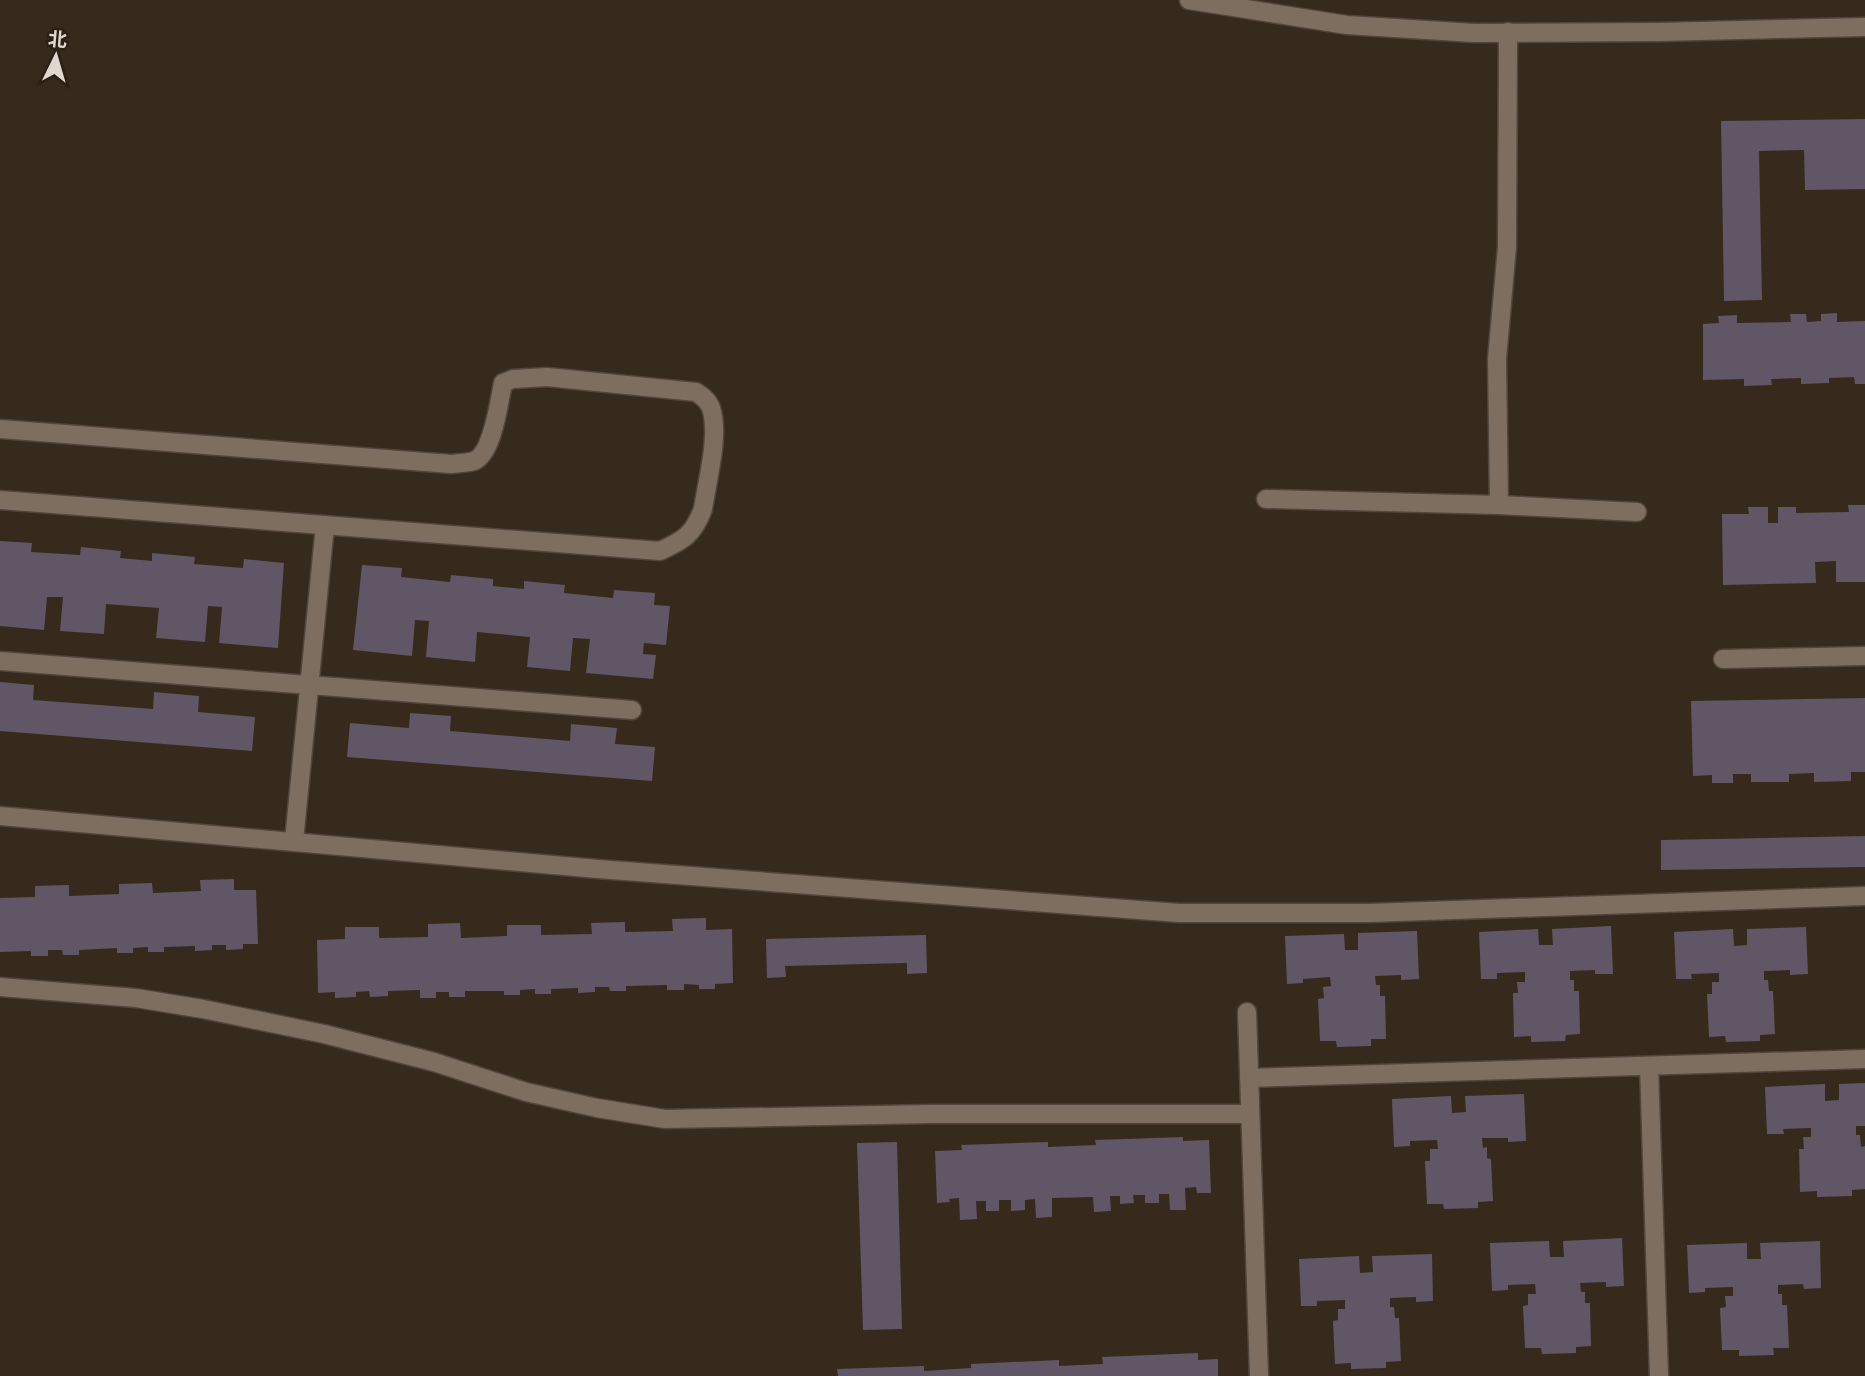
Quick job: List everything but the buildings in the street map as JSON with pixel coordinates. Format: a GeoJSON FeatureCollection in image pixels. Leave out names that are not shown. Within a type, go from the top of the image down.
{"type":"FeatureCollection","features":[{"type":"Feature","properties":{"kind":"street"},"geometry":{"type":"LineString","coordinates":[[1189,0],[1347,25],[1474,33],[1865,27]]}},
{"type":"Feature","properties":{"kind":"street"},"geometry":{"type":"LineString","coordinates":[[1499,505],[1497,359],[1507,247],[1508,32]]}},
{"type":"Feature","properties":{"kind":"street"},"geometry":{"type":"LineString","coordinates":[[0,429],[451,464],[473,461],[482,455],[488,446],[503,383],[513,379],[547,377],[696,392],[705,398],[710,407],[714,429],[703,509],[686,539],[660,551],[0,500]]}},
{"type":"Feature","properties":{"kind":"street"},"geometry":{"type":"LineString","coordinates":[[1266,499],[1499,505],[1637,512]]}},
{"type":"Feature","properties":{"kind":"street"},"geometry":{"type":"LineString","coordinates":[[294,841],[325,525]]}},
{"type":"Feature","properties":{"kind":"street"},"geometry":{"type":"LineString","coordinates":[[1723,659],[1865,656]]}},
{"type":"Feature","properties":{"kind":"street"},"geometry":{"type":"LineString","coordinates":[[0,661],[632,710]]}},
{"type":"Feature","properties":{"kind":"street"},"geometry":{"type":"LineString","coordinates":[[0,816],[598,869],[1179,913],[1369,913],[1865,896]]}},
{"type":"Feature","properties":{"kind":"street"},"geometry":{"type":"LineString","coordinates":[[0,987],[136,998],[203,1009],[324,1034],[434,1062],[526,1092],[597,1108],[665,1119],[929,1114],[1250,1114]]}},
{"type":"Feature","properties":{"kind":"street"},"geometry":{"type":"LineString","coordinates":[[1247,1012],[1259,1376]]}},
{"type":"Feature","properties":{"kind":"street"},"geometry":{"type":"LineString","coordinates":[[1249,1078],[1865,1059]]}},
{"type":"Feature","properties":{"kind":"street"},"geometry":{"type":"LineString","coordinates":[[1649,1066],[1659,1376]]}}]}
